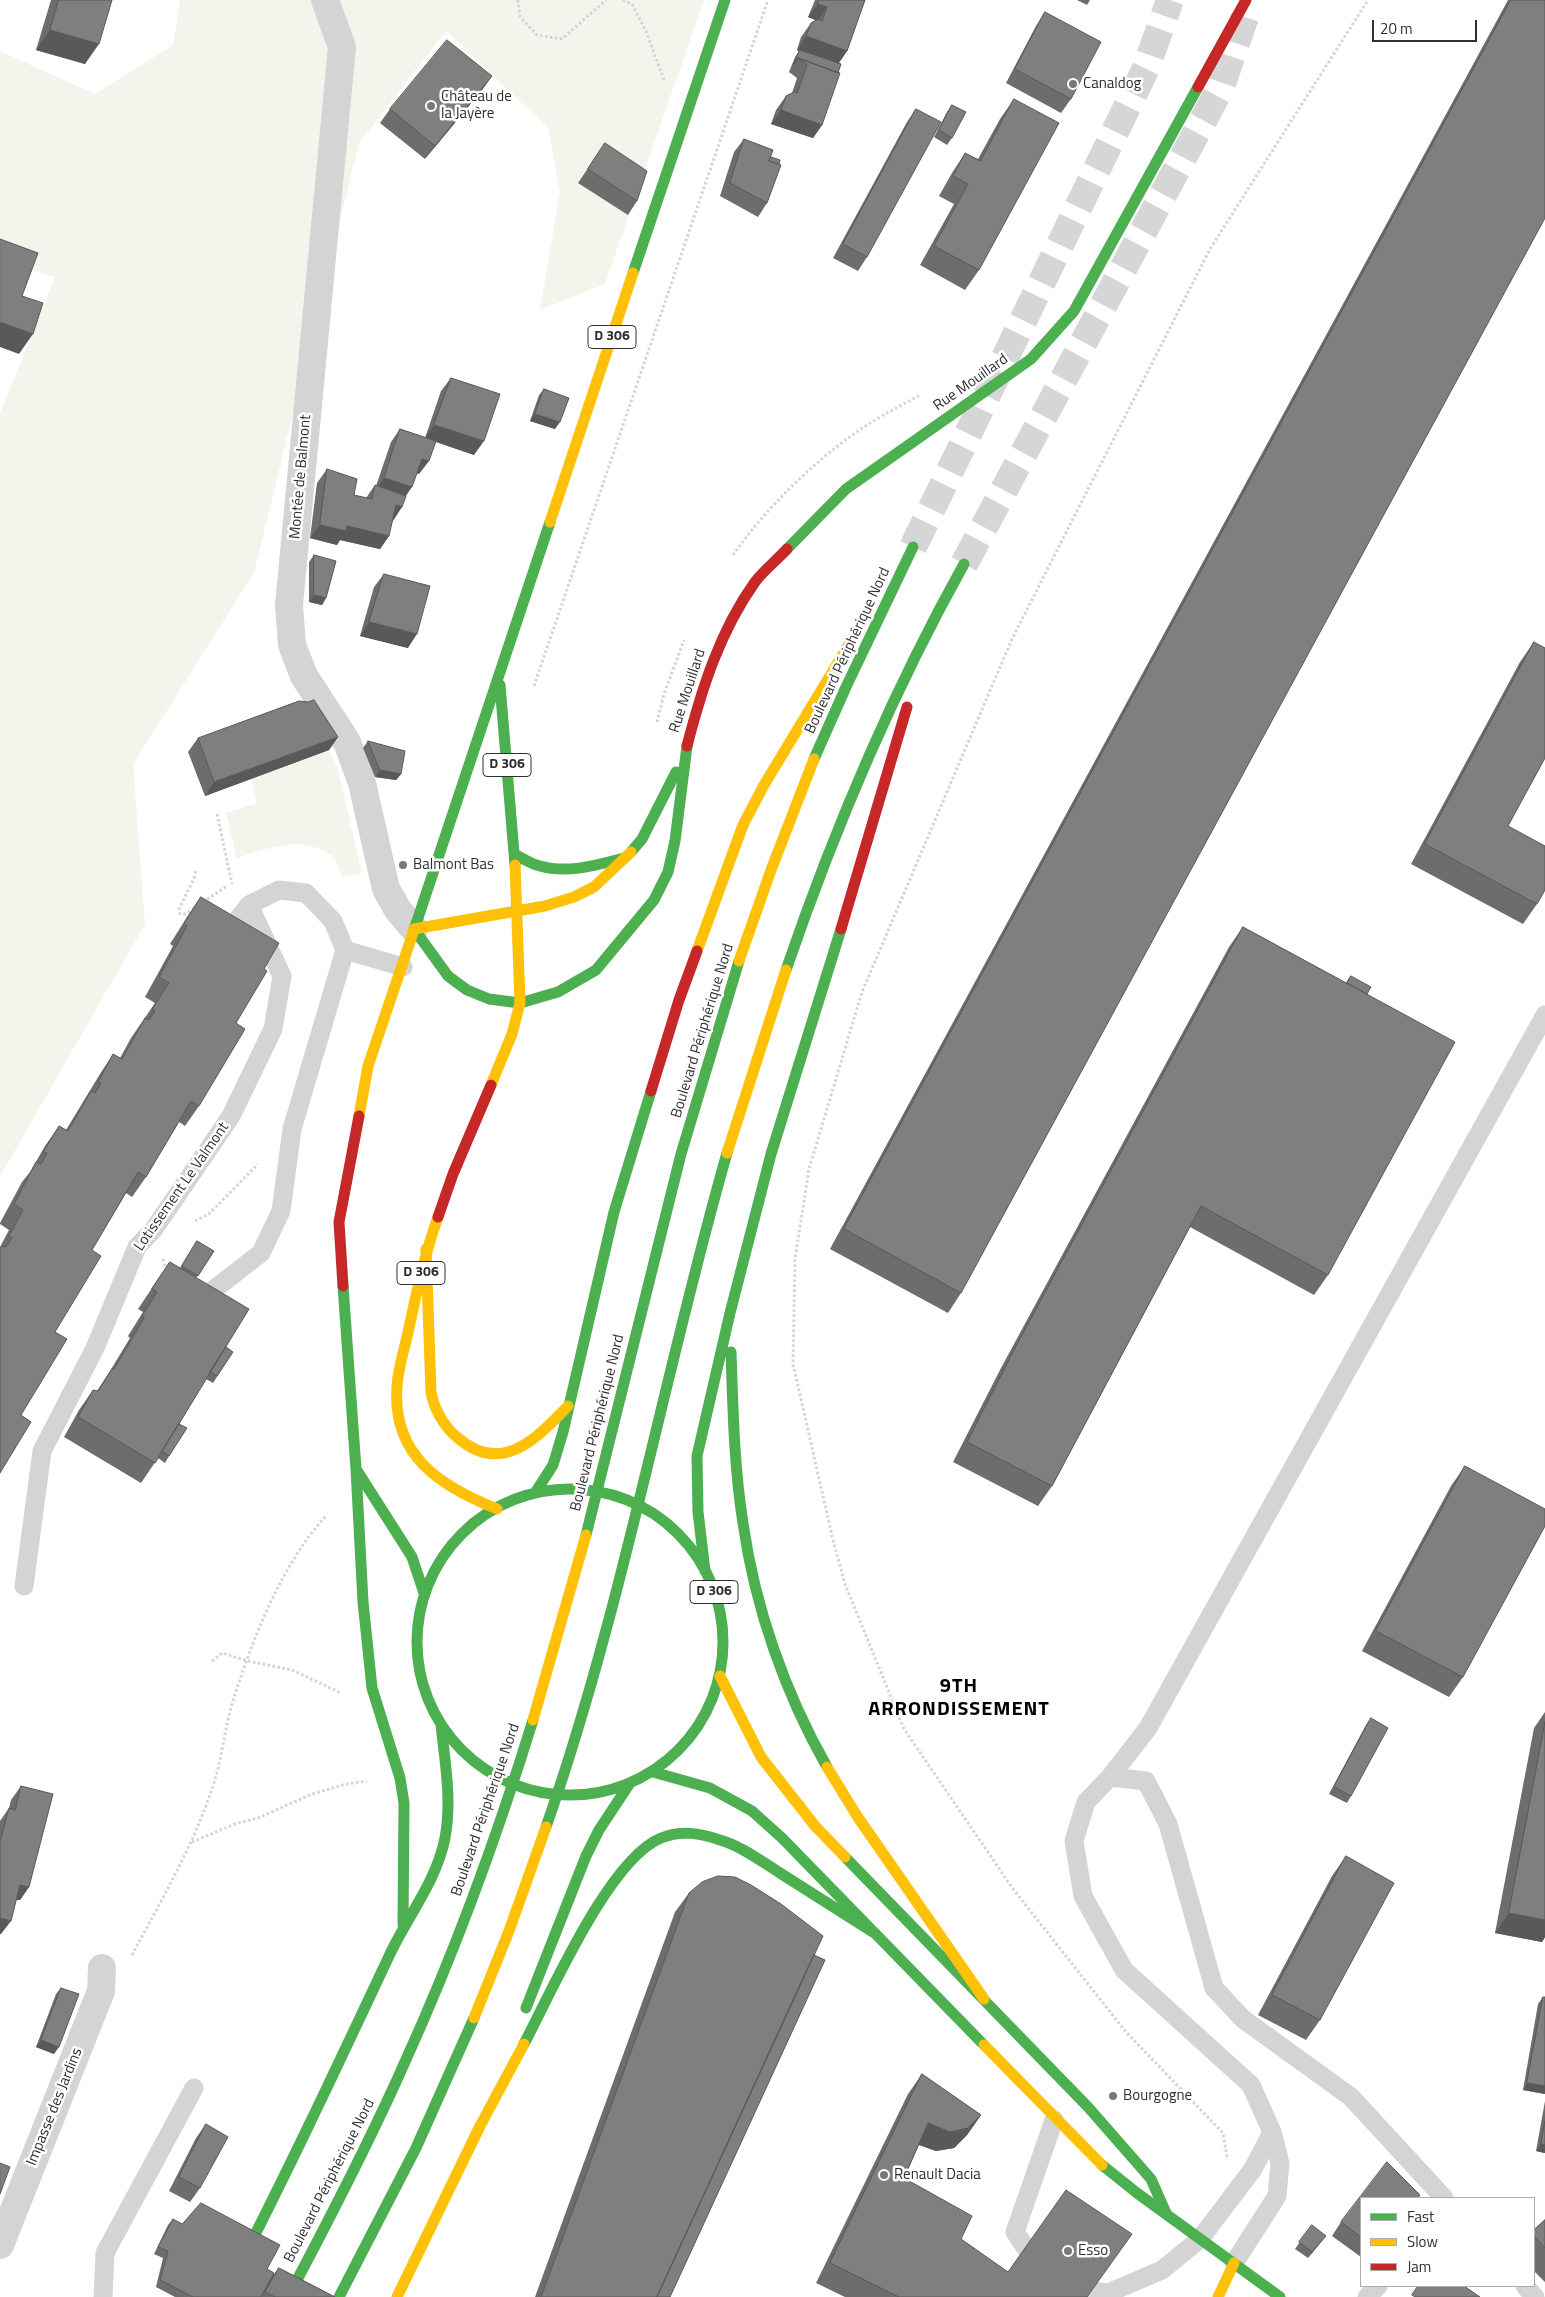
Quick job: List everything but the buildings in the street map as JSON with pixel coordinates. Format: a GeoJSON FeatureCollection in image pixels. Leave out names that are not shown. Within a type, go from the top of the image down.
{"type":"FeatureCollection","features":[{"type":"Feature","properties":{"kind":"main road","name":"D 306"},"geometry":{"type":"LineString","coordinates":[[424,1593],[412,1557],[356,1469],[339,1222],[368,1066],[403,967],[414,929],[725,0]]}},
{"type":"Feature","properties":{"kind":"main road","name":"Rue Mouillard"},"geometry":{"type":"LineString","coordinates":[[684,756],[642,839],[626,858],[594,887],[574,897],[545,906],[414,929],[448,976],[467,990],[489,999],[520,1003],[558,992],[596,970],[654,900],[668,872],[675,841],[684,756],[699,700],[715,655],[733,617],[756,581],[846,489],[1031,359],[1074,311],[1246,0]]}},
{"type":"Feature","properties":{"kind":"main road","name":"Boulevard Périphérique Nord"},"geometry":{"type":"LineString","coordinates":[[288,2297],[337,2205],[416,2038],[491,1848],[537,1709],[575,1574],[675,1174],[736,970],[785,835],[836,709],[913,546],[840,658],[764,785],[743,825],[679,1000],[614,1212],[568,1406]]}},
{"type":"Feature","properties":{"kind":"main road"},"geometry":{"type":"LineString","coordinates":[[339,2297],[416,2148],[472,2023],[522,1899],[546,1831],[588,1698],[622,1576],[701,1251],[738,1117],[779,988],[813,892],[852,798],[934,615],[964,564]]}},
{"type":"Feature","properties":{"kind":"main road"},"geometry":{"type":"LineString","coordinates":[[705,1571],[698,1512],[697,1456],[730,1313],[771,1154],[821,995],[934,615]]}},
{"type":"Feature","properties":{"kind":"main road","name":"D 306"},"geometry":{"type":"LineString","coordinates":[[498,1509],[469,1498],[430,1474],[409,1449],[402,1432],[397,1410],[397,1386],[426,1249],[453,1174],[512,1034],[520,1003],[516,855],[499,675]]}},
{"type":"Feature","properties":{"kind":"main road"},"geometry":{"type":"LineString","coordinates":[[516,855],[540,866],[568,869],[626,858]]}},
{"type":"Feature","properties":{"kind":"main road"},"geometry":{"type":"LineString","coordinates":[[426,1249],[432,1395],[444,1425],[455,1438],[473,1450],[487,1454],[510,1452],[529,1442],[568,1406]]}},
{"type":"Feature","properties":{"kind":"main road"},"geometry":{"type":"LineString","coordinates":[[730,1313],[732,1429],[737,1483],[754,1580],[777,1656],[795,1701],[840,1788],[857,1816],[879,1844],[984,1999]]}},
{"type":"Feature","properties":{"kind":"main road"},"geometry":{"type":"LineString","coordinates":[[535,1493],[553,1466],[568,1406]]}},
{"type":"Feature","properties":{"kind":"main road"},"geometry":{"type":"LineString","coordinates":[[356,1469],[363,1602],[372,1688],[400,1778],[404,1803],[405,1848],[402,1930]]}},
{"type":"Feature","properties":{"kind":"main road","name":"D 306"},"geometry":{"type":"LineString","coordinates":[[566,1489],[591,1490],[615,1496],[642,1507],[666,1522],[679,1533],[705,1571],[714,1590],[721,1618],[723,1645],[720,1676],[710,1705],[696,1732],[675,1754],[653,1772],[630,1783],[592,1793],[570,1795],[528,1789],[504,1780],[482,1767],[460,1749],[441,1725],[426,1695],[417,1660],[424,1593],[438,1566],[464,1532],[498,1509],[535,1493],[566,1489]]}},
{"type":"Feature","properties":{"kind":"main road"},"geometry":{"type":"LineString","coordinates":[[720,1676],[761,1757],[781,1785],[815,1826],[1088,2107],[1151,2179],[1166,2213]]}},
{"type":"Feature","properties":{"kind":"main road"},"geometry":{"type":"LineString","coordinates":[[223,2297],[285,2178],[402,1930],[438,1865],[445,1837],[448,1793],[441,1725]]}},
{"type":"Feature","properties":{"kind":"main road"},"geometry":{"type":"LineString","coordinates":[[653,1772],[710,1788],[752,1811],[782,1838],[1091,2156],[1137,2193],[1280,2297]]}},
{"type":"Feature","properties":{"kind":"main road"},"geometry":{"type":"LineString","coordinates":[[522,2018],[586,1856],[599,1830],[630,1783]]}},
{"type":"Feature","properties":{"kind":"main road"},"geometry":{"type":"LineString","coordinates":[[397,2297],[480,2126],[607,1890],[633,1857],[661,1838],[686,1832],[730,1842],[873,1932]]}},
{"type":"Feature","properties":{"kind":"main road"},"geometry":{"type":"LineString","coordinates":[[480,2126],[515,2036]]}},
{"type":"Feature","properties":{"kind":"main road"},"geometry":{"type":"LineString","coordinates":[[1218,2297],[1234,2263]]}},
{"type":"Feature","properties":{"kind":"street","name":"Montée de Balmont"},"geometry":{"type":"LineString","coordinates":[[325,0],[342,47],[289,605],[292,645],[304,676],[347,742],[362,784],[386,889],[398,910],[414,929]]}},
{"type":"Feature","properties":{"kind":"street","name":"Impasse des Jardins"},"geometry":{"type":"LineString","coordinates":[[0,2244],[101,1980]]}},
{"type":"Feature","properties":{"kind":"lane"},"geometry":{"type":"LineString","coordinates":[[208,1294],[261,1253],[281,1211],[292,1130],[345,950],[333,921],[306,892],[279,890],[249,905],[232,927]]}},
{"type":"Feature","properties":{"kind":"lane","name":"Lotissement Le Valmont"},"geometry":{"type":"LineString","coordinates":[[24,1586],[42,1451],[95,1348],[137,1247],[154,1229],[232,1116],[273,1029],[282,976],[249,905]]}},
{"type":"Feature","properties":{"kind":"lane"},"geometry":{"type":"LineString","coordinates":[[345,950],[403,967]]}},
{"type":"Feature","properties":{"kind":"lane"},"geometry":{"type":"LineString","coordinates":[[1234,2263],[1277,2196],[1280,2163],[1272,2132],[1251,2085],[1124,1970],[1084,1896],[1074,1841],[1086,1802],[1110,1777],[1148,1728],[1545,1015]]}},
{"type":"Feature","properties":{"kind":"lane"},"geometry":{"type":"LineString","coordinates":[[1110,1777],[1146,1781],[1168,1824],[1214,1988],[1243,2019],[1351,2097],[1443,2197]]}},
{"type":"Feature","properties":{"kind":"lane"},"geometry":{"type":"LineString","coordinates":[[103,2297],[105,2253],[194,2088]]}},
{"type":"Feature","properties":{"kind":"lane"},"geometry":{"type":"LineString","coordinates":[[1054,2120],[1015,2232],[1026,2247],[1091,2291],[1108,2293],[1162,2270],[1200,2239],[1253,2169],[1272,2132]]}},
{"type":"Feature","properties":{"kind":"lane"},"geometry":{"type":"LineString","coordinates":[[1367,2297],[1377,2287]]}},
{"type":"Feature","properties":{"kind":"lane"},"geometry":{"type":"LineString","coordinates":[[1526,2287],[1535,2297]]}},
{"type":"Feature","properties":{"kind":"path"},"geometry":{"type":"LineString","coordinates":[[518,0],[520,17],[537,35],[562,39],[606,0]]}},
{"type":"Feature","properties":{"kind":"path"},"geometry":{"type":"LineString","coordinates":[[623,0],[632,4],[646,31],[664,81],[670,84]]}},
{"type":"Feature","properties":{"kind":"path"},"geometry":{"type":"LineString","coordinates":[[532,695],[536,678],[768,0]]}},
{"type":"Feature","properties":{"kind":"path"},"geometry":{"type":"LineString","coordinates":[[1233,2197],[1223,2133],[1126,2032],[1013,1889],[904,1729],[845,1584],[833,1540],[793,1364],[795,1259],[809,1170],[862,992],[1012,639],[1210,248],[1368,0]]}},
{"type":"Feature","properties":{"kind":"path"},"geometry":{"type":"LineString","coordinates":[[728,562],[749,533],[791,488],[851,435],[927,390]]}},
{"type":"Feature","properties":{"kind":"path"},"geometry":{"type":"LineString","coordinates":[[656,730],[664,694],[678,650],[687,634]]}},
{"type":"Feature","properties":{"kind":"path"},"geometry":{"type":"LineString","coordinates":[[217,814],[232,888]]}},
{"type":"Feature","properties":{"kind":"path"},"geometry":{"type":"LineString","coordinates":[[196,869],[194,878],[179,909],[180,914],[185,914],[232,882]]}},
{"type":"Feature","properties":{"kind":"path"},"geometry":{"type":"LineString","coordinates":[[208,1294],[180,1285],[170,1279],[154,1229],[186,1226],[209,1214],[292,1130]]}},
{"type":"Feature","properties":{"kind":"path"},"geometry":{"type":"LineString","coordinates":[[101,1980],[125,1968],[192,1842],[213,1787],[233,1701],[265,1614],[305,1540],[330,1513]]}},
{"type":"Feature","properties":{"kind":"path"},"geometry":{"type":"LineString","coordinates":[[212,1661],[222,1653],[248,1661],[292,1670],[344,1694]]}},
{"type":"Feature","properties":{"kind":"path"},"geometry":{"type":"LineString","coordinates":[[192,1842],[235,1824],[258,1818],[312,1794],[346,1784],[371,1781]]}},
{"type":"Feature","properties":{"kind":"shaded area"},"geometry":{"type":"Polygon","coordinates":[[[180,0],[704,0],[605,284],[540,310],[560,192],[548,128],[446,31],[359,143],[254,573],[133,764],[145,924],[0,1177],[0,414],[55,277],[0,261],[0,51],[95,94],[173,45],[180,0]]]}},
{"type":"Feature","properties":{"kind":"shaded area"},"geometry":{"type":"Polygon","coordinates":[[[329,750],[337,767],[362,873],[342,877],[335,858],[320,849],[305,845],[289,845],[267,849],[249,853],[237,859],[226,813],[257,803],[251,778],[329,750]]]}},
{"type":"Feature","properties":{"kind":"tunnel"},"geometry":{"type":"LineString","coordinates":[[913,547],[1146,68],[1170,0]]}},
{"type":"Feature","properties":{"kind":"tunnel"},"geometry":{"type":"LineString","coordinates":[[964,564],[1220,89],[1245,17]]}},
{"type":"Feature","properties":{"kind":"traffic: fast"},"geometry":{"type":"LineString","coordinates":[[633,273],[725,0]]}},
{"type":"Feature","properties":{"kind":"traffic: fast"},"geometry":{"type":"LineString","coordinates":[[787,549],[846,489],[1031,359],[1074,311],[1198,87]]}},
{"type":"Feature","properties":{"kind":"traffic: fast"},"geometry":{"type":"LineString","coordinates":[[414,930],[550,522]]}},
{"type":"Feature","properties":{"kind":"traffic: fast"},"geometry":{"type":"LineString","coordinates":[[814,759],[913,547]]}},
{"type":"Feature","properties":{"kind":"traffic: fast"},"geometry":{"type":"LineString","coordinates":[[786,970],[844,814],[866,763],[913,662],[964,564]]}},
{"type":"Feature","properties":{"kind":"traffic: fast"},"geometry":{"type":"LineString","coordinates":[[500,685],[515,865]]}},
{"type":"Feature","properties":{"kind":"traffic: fast"},"geometry":{"type":"LineString","coordinates":[[414,929],[448,976],[467,990],[489,999],[520,1003],[558,992],[596,970],[654,900],[668,872],[675,841],[687,746]]}},
{"type":"Feature","properties":{"kind":"traffic: fast"},"geometry":{"type":"LineString","coordinates":[[631,852],[642,839],[676,772]]}},
{"type":"Feature","properties":{"kind":"traffic: fast"},"geometry":{"type":"LineString","coordinates":[[515,855],[537,865],[561,869],[582,868],[624,858]]}},
{"type":"Feature","properties":{"kind":"traffic: fast"},"geometry":{"type":"LineString","coordinates":[[705,1571],[698,1512],[697,1456],[730,1313],[771,1154],[841,929]]}},
{"type":"Feature","properties":{"kind":"traffic: fast"},"geometry":{"type":"LineString","coordinates":[[586,1535],[681,1154],[739,961]]}},
{"type":"Feature","properties":{"kind":"traffic: fast"},"geometry":{"type":"LineString","coordinates":[[535,1493],[553,1465],[563,1432],[614,1212],[651,1091]]}},
{"type":"Feature","properties":{"kind":"traffic: fast"},"geometry":{"type":"LineString","coordinates":[[546,1827],[598,1660],[704,1237],[727,1153]]}},
{"type":"Feature","properties":{"kind":"traffic: fast"},"geometry":{"type":"LineString","coordinates":[[343,1286],[356,1469],[412,1557],[424,1593]]}},
{"type":"Feature","properties":{"kind":"traffic: fast"},"geometry":{"type":"LineString","coordinates":[[731,1352],[734,1438],[738,1481],[748,1555],[755,1587],[785,1680],[827,1767]]}},
{"type":"Feature","properties":{"kind":"traffic: fast"},"geometry":{"type":"LineString","coordinates":[[356,1469],[363,1602],[372,1688],[400,1778],[404,1803],[403,1925]]}},
{"type":"Feature","properties":{"kind":"traffic: fast"},"geometry":{"type":"LineString","coordinates":[[570,1489],[600,1492],[628,1501],[655,1515],[678,1534],[697,1557],[711,1584],[720,1612],[723,1642],[720,1672],[711,1700],[697,1727],[678,1750],[655,1769],[628,1783],[600,1792],[570,1795],[540,1792],[512,1783],[485,1769],[462,1750],[443,1727],[429,1700],[420,1672],[417,1642],[420,1612],[429,1584],[443,1557],[462,1534],[485,1515],[512,1501],[540,1492],[570,1489]]}},
{"type":"Feature","properties":{"kind":"traffic: fast"},"geometry":{"type":"LineString","coordinates":[[288,2297],[363,2152],[423,2022],[474,1894],[533,1720]]}},
{"type":"Feature","properties":{"kind":"traffic: fast"},"geometry":{"type":"LineString","coordinates":[[223,2297],[288,2169],[390,1954],[436,1869],[445,1838],[448,1810],[441,1725]]}},
{"type":"Feature","properties":{"kind":"traffic: fast"},"geometry":{"type":"LineString","coordinates":[[653,1772],[710,1788],[752,1811],[782,1838],[984,2045]]}},
{"type":"Feature","properties":{"kind":"traffic: fast"},"geometry":{"type":"LineString","coordinates":[[526,2008],[586,1856],[599,1830],[630,1783]]}},
{"type":"Feature","properties":{"kind":"traffic: fast"},"geometry":{"type":"LineString","coordinates":[[524,2044],[583,1930],[602,1899],[621,1872],[641,1851],[661,1838],[683,1833],[698,1834],[736,1846],[873,1932]]}},
{"type":"Feature","properties":{"kind":"traffic: fast"},"geometry":{"type":"LineString","coordinates":[[845,1857],[1088,2107],[1151,2179],[1166,2213]]}},
{"type":"Feature","properties":{"kind":"traffic: fast"},"geometry":{"type":"LineString","coordinates":[[339,2297],[416,2148],[474,2018]]}},
{"type":"Feature","properties":{"kind":"traffic: fast"},"geometry":{"type":"LineString","coordinates":[[1102,2165],[1137,2193],[1280,2297]]}},
{"type":"Feature","properties":{"kind":"traffic: slow"},"geometry":{"type":"LineString","coordinates":[[550,522],[633,273]]}},
{"type":"Feature","properties":{"kind":"traffic: slow"},"geometry":{"type":"LineString","coordinates":[[697,951],[743,825],[764,785],[857,631]]}},
{"type":"Feature","properties":{"kind":"traffic: slow"},"geometry":{"type":"LineString","coordinates":[[739,961],[771,870],[814,759]]}},
{"type":"Feature","properties":{"kind":"traffic: slow"},"geometry":{"type":"LineString","coordinates":[[414,929],[545,906],[574,897],[594,887],[631,852]]}},
{"type":"Feature","properties":{"kind":"traffic: slow"},"geometry":{"type":"LineString","coordinates":[[491,1085],[512,1034],[520,1003],[515,865]]}},
{"type":"Feature","properties":{"kind":"traffic: slow"},"geometry":{"type":"LineString","coordinates":[[359,1116],[368,1066],[414,930]]}},
{"type":"Feature","properties":{"kind":"traffic: slow"},"geometry":{"type":"LineString","coordinates":[[727,1153],[786,970]]}},
{"type":"Feature","properties":{"kind":"traffic: slow"},"geometry":{"type":"LineString","coordinates":[[438,1217],[429,1244],[400,1365],[397,1387],[398,1411],[402,1432],[411,1450],[439,1478],[457,1490],[497,1509]]}},
{"type":"Feature","properties":{"kind":"traffic: slow"},"geometry":{"type":"LineString","coordinates":[[426,1249],[431,1392],[437,1411],[448,1429],[474,1449],[489,1454],[504,1453],[518,1448],[531,1440],[568,1406]]}},
{"type":"Feature","properties":{"kind":"traffic: slow"},"geometry":{"type":"LineString","coordinates":[[533,1720],[586,1535]]}},
{"type":"Feature","properties":{"kind":"traffic: slow"},"geometry":{"type":"LineString","coordinates":[[720,1676],[761,1757],[815,1826],[845,1857]]}},
{"type":"Feature","properties":{"kind":"traffic: slow"},"geometry":{"type":"LineString","coordinates":[[827,1767],[857,1816],[984,1999]]}},
{"type":"Feature","properties":{"kind":"traffic: slow"},"geometry":{"type":"LineString","coordinates":[[474,2018],[509,1931],[546,1827]]}},
{"type":"Feature","properties":{"kind":"traffic: slow"},"geometry":{"type":"LineString","coordinates":[[397,2297],[480,2126],[524,2044]]}},
{"type":"Feature","properties":{"kind":"traffic: slow"},"geometry":{"type":"LineString","coordinates":[[984,2045],[1102,2165]]}},
{"type":"Feature","properties":{"kind":"traffic: slow"},"geometry":{"type":"LineString","coordinates":[[1218,2297],[1234,2263]]}},
{"type":"Feature","properties":{"kind":"traffic: jam"},"geometry":{"type":"LineString","coordinates":[[1198,87],[1246,0]]}},
{"type":"Feature","properties":{"kind":"traffic: jam"},"geometry":{"type":"LineString","coordinates":[[687,746],[706,682],[732,620],[755,582],[787,549]]}},
{"type":"Feature","properties":{"kind":"traffic: jam"},"geometry":{"type":"LineString","coordinates":[[841,929],[907,707]]}},
{"type":"Feature","properties":{"kind":"traffic: jam"},"geometry":{"type":"LineString","coordinates":[[651,1091],[679,1000],[697,951]]}},
{"type":"Feature","properties":{"kind":"traffic: jam"},"geometry":{"type":"LineString","coordinates":[[438,1217],[453,1174],[491,1085]]}},
{"type":"Feature","properties":{"kind":"traffic: jam"},"geometry":{"type":"LineString","coordinates":[[343,1286],[339,1222],[359,1116]]}},
{"type":"Feature","properties":{"kind":"place","name":"Canaldog"},"geometry":{"type":"Point","coordinates":[1073,84]}},
{"type":"Feature","properties":{"kind":"place","name":"Château de la Jayère"},"geometry":{"type":"Point","coordinates":[431,106]}},
{"type":"Feature","properties":{"kind":"place","name":"Balmont Bas"},"geometry":{"type":"Point","coordinates":[403,865]}},
{"type":"Feature","properties":{"kind":"place","name":"Bourgogne"},"geometry":{"type":"Point","coordinates":[1113,2096]}},
{"type":"Feature","properties":{"kind":"place","name":"Renault Dacia"},"geometry":{"type":"Point","coordinates":[884,2175]}},
{"type":"Feature","properties":{"kind":"place","name":"Esso"},"geometry":{"type":"Point","coordinates":[1068,2251]}},
{"type":"Feature","properties":{"kind":"district","name":"9TH ARRONDISSEMENT"},"geometry":{"type":"Point","coordinates":[959,1698]}}]}
